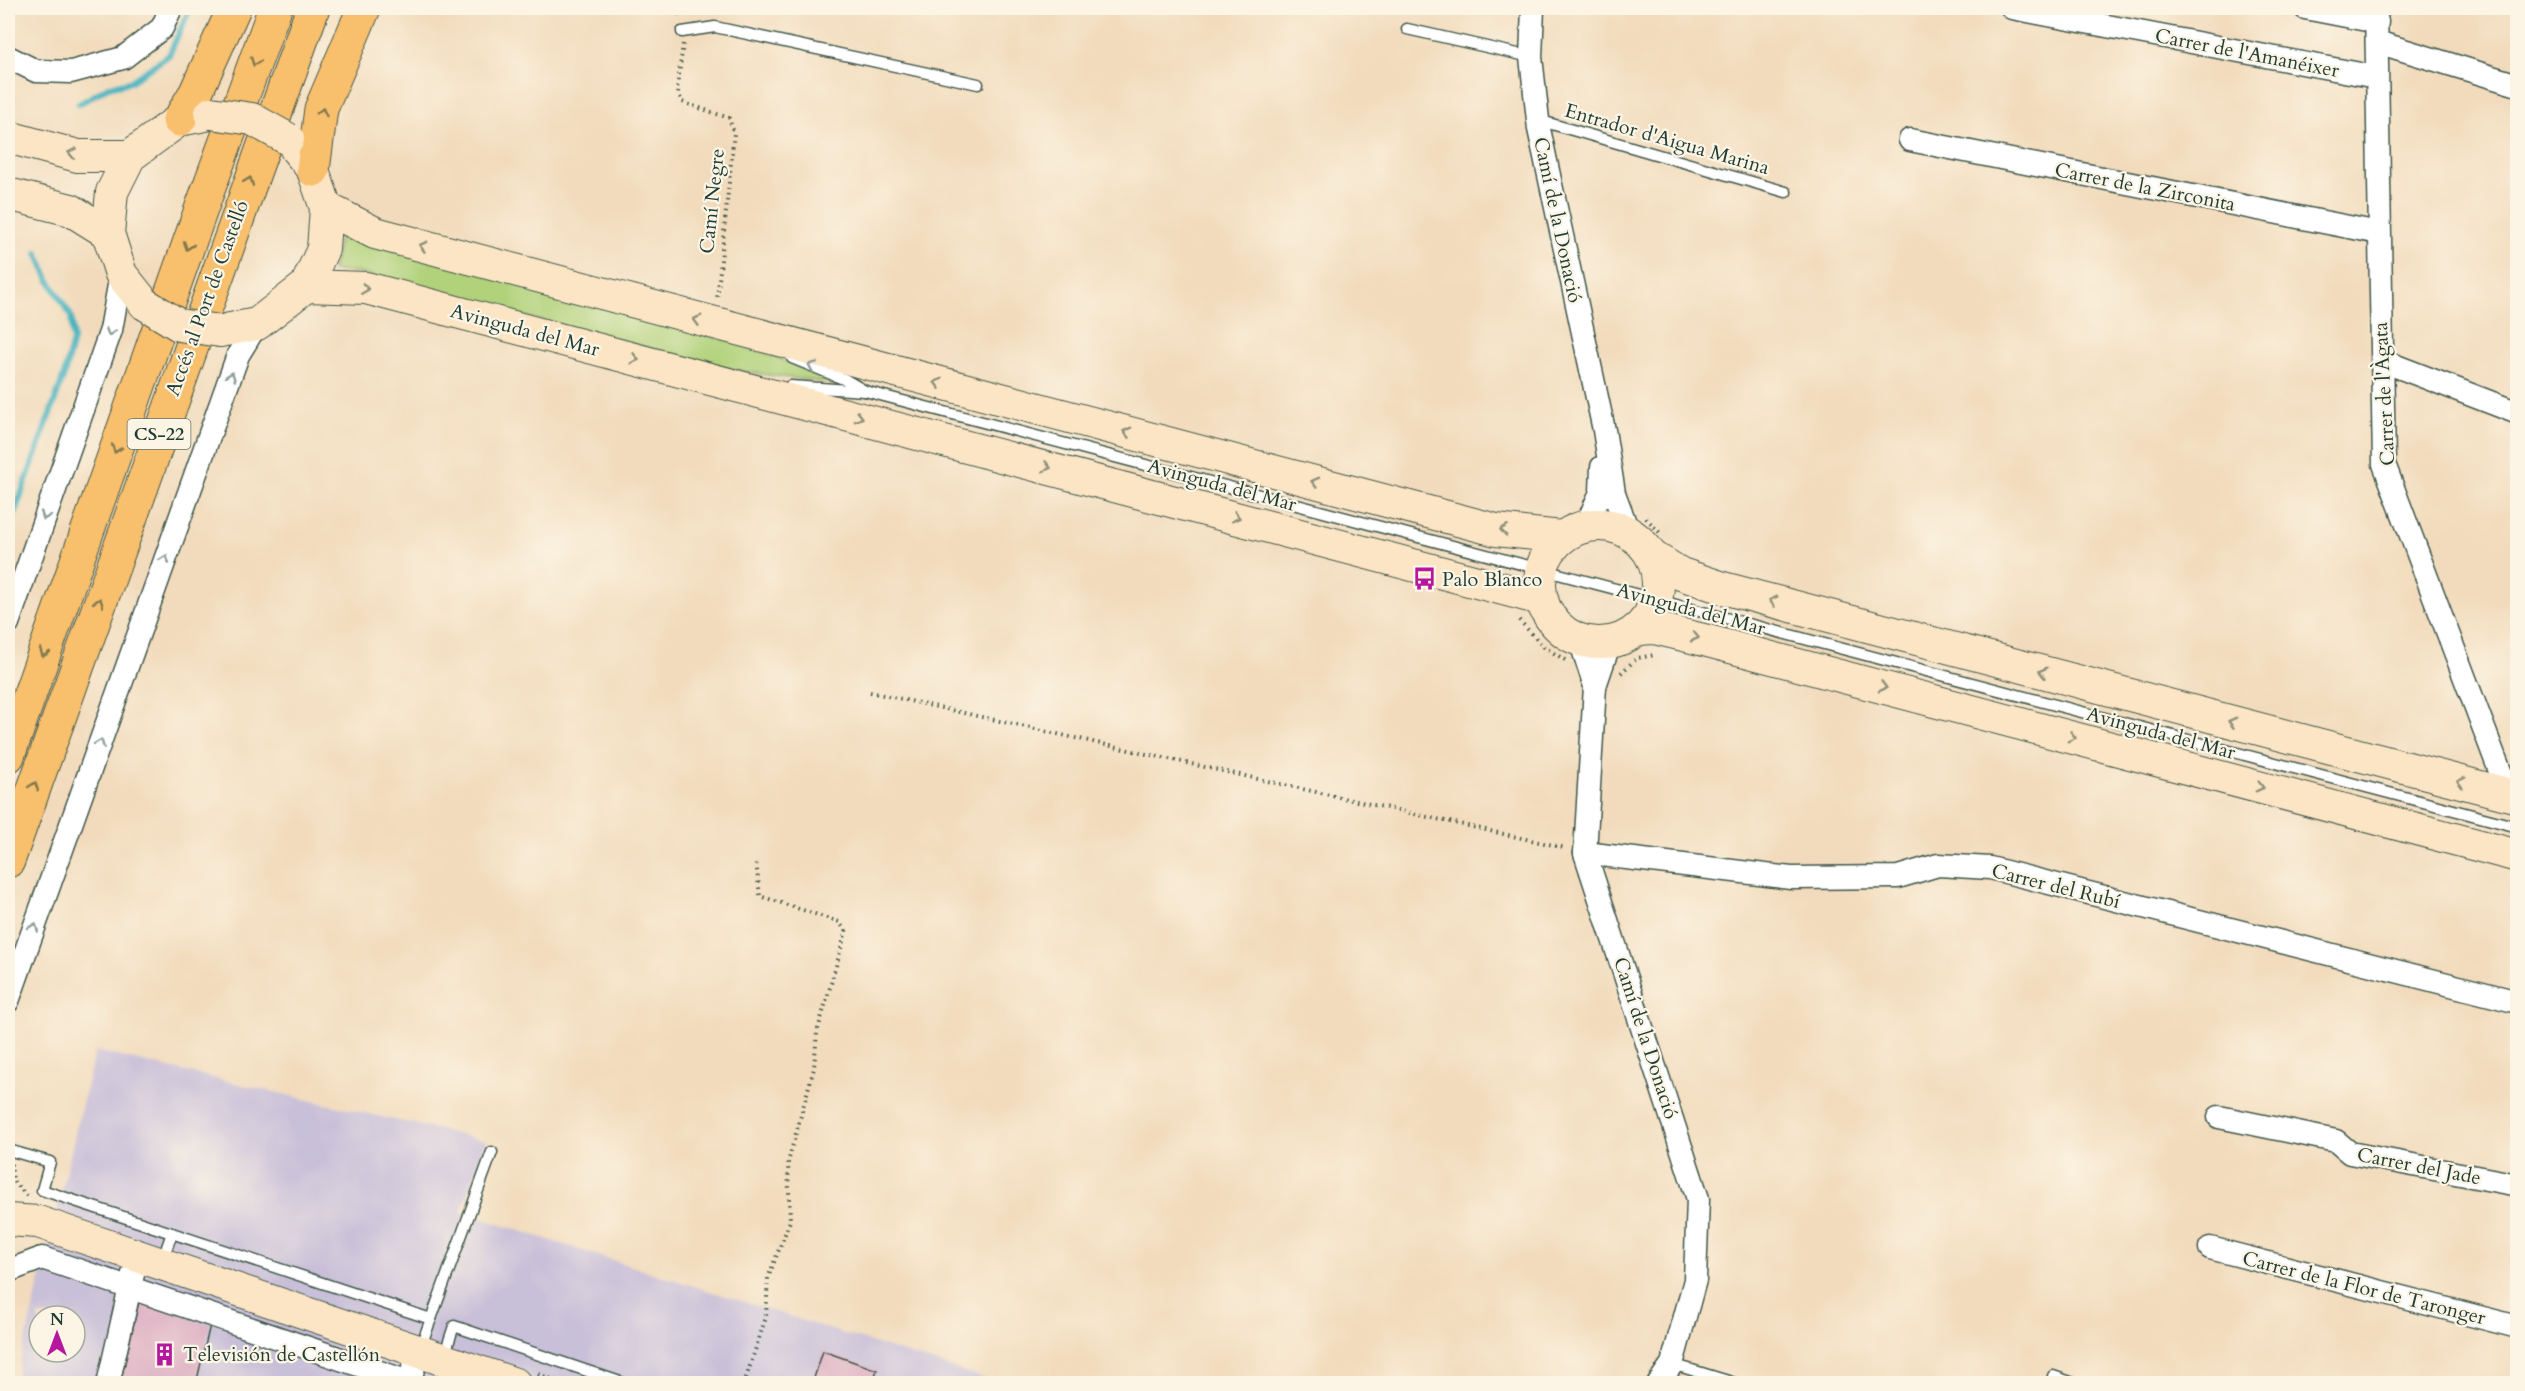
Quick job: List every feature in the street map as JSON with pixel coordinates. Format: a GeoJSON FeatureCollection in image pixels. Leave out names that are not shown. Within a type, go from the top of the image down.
{"type":"FeatureCollection","features":[{"type":"Feature","properties":{"kind":"highway"},"geometry":{"type":"LineString","coordinates":[[179,120],[196,92],[234,8]]}},
{"type":"Feature","properties":{"kind":"highway","name":"Accés al Port de Castelló"},"geometry":{"type":"LineString","coordinates":[[8,756],[196,223],[275,8]]}},
{"type":"Feature","properties":{"kind":"highway","name":"Accés al Port de Castelló"},"geometry":{"type":"LineString","coordinates":[[8,861],[312,8]]}},
{"type":"Feature","properties":{"kind":"highway"},"geometry":{"type":"LineString","coordinates":[[313,170],[321,110],[364,8]]}},
{"type":"Feature","properties":{"kind":"main road"},"geometry":{"type":"LineString","coordinates":[[211,113],[252,119],[288,139],[313,170],[326,208],[323,249],[306,286],[257,324],[220,331],[179,325],[144,304],[121,274],[108,233],[112,192],[130,156],[179,120],[211,113]]}},
{"type":"Feature","properties":{"kind":"main road"},"geometry":{"type":"LineString","coordinates":[[8,137],[78,156],[130,156]]}},
{"type":"Feature","properties":{"kind":"main road"},"geometry":{"type":"LineString","coordinates":[[8,194],[71,210],[108,233]]}},
{"type":"Feature","properties":{"kind":"main road","name":"Avinguda del Mar"},"geometry":{"type":"LineString","coordinates":[[326,208],[375,233],[1496,530],[1574,531],[1607,524],[1628,531],[1653,557],[1681,574],[1723,588],[2513,796]]}},
{"type":"Feature","properties":{"kind":"main road","name":"Avinguda del Mar"},"geometry":{"type":"LineString","coordinates":[[306,286],[366,288],[741,386],[1542,584]]}},
{"type":"Feature","properties":{"kind":"main road"},"geometry":{"type":"LineString","coordinates":[[1574,531],[1542,584],[1555,624],[1609,637],[1650,614],[1657,599],[1653,557]]}},
{"type":"Feature","properties":{"kind":"main road","name":"Avinguda del Mar"},"geometry":{"type":"LineString","coordinates":[[1609,637],[1654,628],[1708,641],[2517,856]]}},
{"type":"Feature","properties":{"kind":"main road"},"geometry":{"type":"LineString","coordinates":[[8,1196],[38,1222]]}},
{"type":"Feature","properties":{"kind":"main road"},"geometry":{"type":"LineString","coordinates":[[8,1220],[38,1222],[515,1383]]}},
{"type":"Feature","properties":{"kind":"street"},"geometry":{"type":"LineString","coordinates":[[8,57],[36,71],[60,72],[71,72],[123,58],[162,28],[171,8]]}},
{"type":"Feature","properties":{"kind":"street","name":"Camí de la Donació"},"geometry":{"type":"LineString","coordinates":[[1533,8],[1531,57],[1538,120],[1604,430],[1614,493],[1628,531]]}},
{"type":"Feature","properties":{"kind":"street","name":"Carrer de l'Amanéixer"},"geometry":{"type":"LineString","coordinates":[[2012,8],[2376,78]]}},
{"type":"Feature","properties":{"kind":"street"},"geometry":{"type":"LineString","coordinates":[[2305,8],[2377,24],[2517,85]]}},
{"type":"Feature","properties":{"kind":"street","name":"Carrer de l'Àgata"},"geometry":{"type":"LineString","coordinates":[[2377,24],[2380,336],[2383,361],[2384,464],[2513,796]]}},
{"type":"Feature","properties":{"kind":"street","name":"Carrer de la Zirconita"},"geometry":{"type":"LineString","coordinates":[[1910,140],[2379,233]]}},
{"type":"Feature","properties":{"kind":"street"},"geometry":{"type":"LineString","coordinates":[[8,622],[111,330],[121,274]]}},
{"type":"Feature","properties":{"kind":"street"},"geometry":{"type":"LineString","coordinates":[[8,1002],[238,355],[257,324]]}},
{"type":"Feature","properties":{"kind":"street"},"geometry":{"type":"LineString","coordinates":[[2383,361],[2517,413]]}},
{"type":"Feature","properties":{"kind":"street","name":"Camí de la Donació"},"geometry":{"type":"LineString","coordinates":[[1574,531],[1601,492],[1604,430]]}},
{"type":"Feature","properties":{"kind":"street","name":"Camí de la Donació"},"geometry":{"type":"LineString","coordinates":[[1609,637],[1595,686],[1585,853],[1698,1199],[1695,1280],[1672,1364],[1658,1383]]}},
{"type":"Feature","properties":{"kind":"street","name":"Carrer del Rubí"},"geometry":{"type":"LineString","coordinates":[[1585,853],[1791,878],[1898,877],[1938,865],[1990,868],[2517,1002]]}},
{"type":"Feature","properties":{"kind":"street","name":"Carrer del Jade"},"geometry":{"type":"LineString","coordinates":[[2219,1117],[2336,1141],[2350,1153],[2517,1185]]}},
{"type":"Feature","properties":{"kind":"street","name":"Carrer de la Flor de Taronger"},"geometry":{"type":"LineString","coordinates":[[2210,1248],[2517,1327]]}},
{"type":"Feature","properties":{"kind":"street"},"geometry":{"type":"LineString","coordinates":[[8,1271],[42,1258],[409,1382],[431,1355]]}},
{"type":"Feature","properties":{"kind":"street"},"geometry":{"type":"LineString","coordinates":[[108,1383],[130,1288],[149,1260]]}},
{"type":"Feature","properties":{"kind":"lane"},"geometry":{"type":"LineString","coordinates":[[682,32],[715,27],[978,84]]}},
{"type":"Feature","properties":{"kind":"lane"},"geometry":{"type":"LineString","coordinates":[[1407,29],[1531,57]]}},
{"type":"Feature","properties":{"kind":"lane","name":"Entrador d'Aigua Marina"},"geometry":{"type":"LineString","coordinates":[[1538,120],[1786,192]]}},
{"type":"Feature","properties":{"kind":"lane","name":"Avinguda del Mar"},"geometry":{"type":"LineString","coordinates":[[754,335],[785,355],[846,380],[865,391]]}},
{"type":"Feature","properties":{"kind":"lane","name":"Avinguda del Mar"},"geometry":{"type":"LineString","coordinates":[[741,386],[790,386],[865,391],[1542,584],[1657,599],[2517,827]]}},
{"type":"Feature","properties":{"kind":"lane"},"geometry":{"type":"LineString","coordinates":[[8,1150],[50,1162],[42,1190],[431,1319]]}},
{"type":"Feature","properties":{"kind":"lane"},"geometry":{"type":"LineString","coordinates":[[431,1355],[431,1319],[492,1152]]}},
{"type":"Feature","properties":{"kind":"lane"},"geometry":{"type":"LineString","coordinates":[[149,1260],[172,1233]]}},
{"type":"Feature","properties":{"kind":"lane"},"geometry":{"type":"LineString","coordinates":[[431,1355],[454,1326],[626,1383]]}},
{"type":"Feature","properties":{"kind":"lane"},"geometry":{"type":"LineString","coordinates":[[1672,1364],[1738,1383]]}},
{"type":"Feature","properties":{"kind":"lane"},"geometry":{"type":"LineString","coordinates":[[2052,1383],[2053,1376],[2076,1383]]}},
{"type":"Feature","properties":{"kind":"path","name":"Camí Negre"},"geometry":{"type":"LineString","coordinates":[[678,8],[682,32],[677,89],[682,102],[729,118],[734,133],[713,324]]}},
{"type":"Feature","properties":{"kind":"path"},"geometry":{"type":"LineString","coordinates":[[870,692],[1585,853]]}},
{"type":"Feature","properties":{"kind":"path"},"geometry":{"type":"LineString","coordinates":[[744,1383],[766,1317],[768,1278],[790,1221],[788,1162],[814,1068],[817,1032],[846,931],[839,922],[760,896],[756,862]]}},
{"type":"Feature","properties":{"kind":"shaded area"},"geometry":{"type":"Polygon","coordinates":[[[95,1051],[487,1141],[461,1212],[999,1383],[15,1384],[27,1334],[27,1364],[87,1364],[87,1304],[34,1304],[95,1051]]]}},
{"type":"Feature","properties":{"kind":"green space"},"geometry":{"type":"Polygon","coordinates":[[[341,231],[757,349],[844,385],[732,370],[354,272],[332,271],[341,231]]]}},
{"type":"Feature","properties":{"kind":"building","name":"Televisión de Castellón"},"geometry":{"type":"Polygon","coordinates":[[[139,1301],[210,1325],[196,1384],[120,1384],[139,1301]]]}},
{"type":"Feature","properties":{"kind":"building"},"geometry":{"type":"Polygon","coordinates":[[[823,1351],[877,1370],[872,1384],[812,1384],[823,1351]]]}},
{"type":"Feature","properties":{"kind":"waterway"},"geometry":{"type":"LineString","coordinates":[[79,104],[108,87],[130,82],[169,55],[190,8]]}},
{"type":"Feature","properties":{"kind":"waterway"},"geometry":{"type":"LineString","coordinates":[[8,531],[64,375],[73,340],[71,316],[50,282],[37,253]]}},
{"type":"Feature","properties":{"kind":"place","name":"Palo Blanco"},"geometry":{"type":"Point","coordinates":[1424,579]}},
{"type":"Feature","properties":{"kind":"place","name":"Televisión de Castellón"},"geometry":{"type":"Point","coordinates":[165,1354]}}]}
